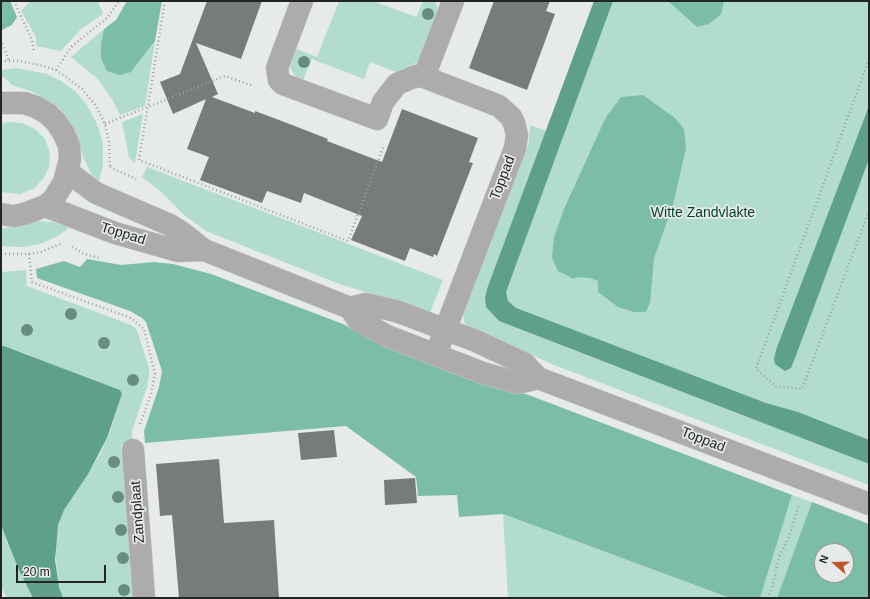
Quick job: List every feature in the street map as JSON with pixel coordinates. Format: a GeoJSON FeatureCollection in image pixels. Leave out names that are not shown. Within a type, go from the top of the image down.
{"type":"FeatureCollection","features":[{"type":"Feature","properties":{"kind":"street"},"geometry":{"type":"LineString","coordinates":[[302,1],[277,68],[278,77],[281,82],[287,86],[377,119],[383,102],[397,84],[416,76],[424,77],[453,1]]}},
{"type":"Feature","properties":{"kind":"street","name":"Toppad"},"geometry":{"type":"LineString","coordinates":[[424,77],[499,106],[511,117],[517,135],[515,148],[436,354]]}},
{"type":"Feature","properties":{"kind":"street"},"geometry":{"type":"LineString","coordinates":[[1,214],[14,216],[45,206],[60,192],[68,172],[68,146],[57,123],[48,114],[36,107],[24,103],[4,100]]}},
{"type":"Feature","properties":{"kind":"street","name":"Toppad"},"geometry":{"type":"LineString","coordinates":[[68,172],[96,193],[170,225],[204,250],[350,308],[358,320],[387,336],[483,373],[518,383],[538,378]]}},
{"type":"Feature","properties":{"kind":"street","name":"Toppad"},"geometry":{"type":"LineString","coordinates":[[45,206],[122,235],[178,251],[204,250]]}},
{"type":"Feature","properties":{"kind":"street","name":"Toppad"},"geometry":{"type":"LineString","coordinates":[[350,308],[365,304],[396,311],[494,348],[526,364],[538,378],[869,504]]}},
{"type":"Feature","properties":{"kind":"street","name":"Zandplaat"},"geometry":{"type":"LineString","coordinates":[[133,450],[144,598]]}},
{"type":"Feature","properties":{"kind":"path"},"geometry":{"type":"LineString","coordinates":[[14,1],[32,40],[34,51]]}},
{"type":"Feature","properties":{"kind":"path"},"geometry":{"type":"LineString","coordinates":[[56,70],[71,47],[107,18],[119,1]]}},
{"type":"Feature","properties":{"kind":"path"},"geometry":{"type":"LineString","coordinates":[[165,1],[139,160],[348,241],[391,124],[377,119]]}},
{"type":"Feature","properties":{"kind":"path"},"geometry":{"type":"LineString","coordinates":[[1,40],[9,61]]}},
{"type":"Feature","properties":{"kind":"path"},"geometry":{"type":"LineString","coordinates":[[869,59],[756,368],[774,386],[802,389],[869,211]]}},
{"type":"Feature","properties":{"kind":"path"},"geometry":{"type":"LineString","coordinates":[[105,124],[226,76],[250,85],[278,77]]}},
{"type":"Feature","properties":{"kind":"path"},"geometry":{"type":"LineString","coordinates":[[110,167],[132,176]]}},
{"type":"Feature","properties":{"kind":"path"},"geometry":{"type":"LineString","coordinates":[[1,254],[29,254],[41,252],[64,242]]}},
{"type":"Feature","properties":{"kind":"path"},"geometry":{"type":"LineString","coordinates":[[29,254],[32,282],[131,318],[144,329],[155,374],[151,394],[137,432],[138,443],[133,450]]}},
{"type":"Feature","properties":{"kind":"path"},"geometry":{"type":"LineString","coordinates":[[767,598],[772,588],[779,556],[789,538],[798,506],[810,481]]}},
{"type":"Feature","properties":{"kind":"green space"},"geometry":{"type":"Polygon","coordinates":[[[30,1],[98,1],[103,14],[81,29],[61,51],[36,46],[36,37],[21,11],[30,1]]]}},
{"type":"Feature","properties":{"kind":"green space"},"geometry":{"type":"Polygon","coordinates":[[[339,1],[373,1],[416,17],[423,1],[434,1],[438,12],[418,62],[396,72],[370,62],[364,79],[312,59],[303,80],[296,77],[290,67],[296,49],[317,57],[339,1]]]}},
{"type":"Feature","properties":{"kind":"green space","name":"Witte Zandvlakte"},"geometry":{"type":"Polygon","coordinates":[[[604,1],[869,1],[869,456],[503,314],[494,294],[604,1]]]}},
{"type":"Feature","properties":{"kind":"green space"},"geometry":{"type":"Polygon","coordinates":[[[104,29],[101,43],[131,72],[155,41],[145,106],[120,115],[113,101],[98,79],[71,57],[104,29]]]}},
{"type":"Feature","properties":{"kind":"green space"},"geometry":{"type":"Polygon","coordinates":[[[16,68],[47,74],[61,81],[75,91],[87,105],[97,124],[103,143],[103,165],[99,181],[91,174],[83,157],[76,132],[67,117],[59,108],[33,92],[12,85],[1,75],[1,70],[16,68]]]}},
{"type":"Feature","properties":{"kind":"green space"},"geometry":{"type":"Polygon","coordinates":[[[143,114],[135,163],[129,158],[122,122],[143,114]]]}},
{"type":"Feature","properties":{"kind":"green space"},"geometry":{"type":"Polygon","coordinates":[[[8,122],[22,123],[35,129],[45,139],[50,153],[49,167],[43,179],[33,189],[20,194],[1,192],[1,124],[8,122]]]}},
{"type":"Feature","properties":{"kind":"green space"},"geometry":{"type":"Polygon","coordinates":[[[530,125],[546,131],[485,298],[499,321],[869,464],[869,485],[554,365],[465,325],[463,314],[529,142],[530,125]]]}},
{"type":"Feature","properties":{"kind":"green space"},"geometry":{"type":"Polygon","coordinates":[[[147,167],[443,280],[430,313],[400,302],[342,285],[206,231],[184,215],[160,191],[142,177],[147,167]]]}},
{"type":"Feature","properties":{"kind":"green space"},"geometry":{"type":"Polygon","coordinates":[[[37,221],[54,222],[68,227],[67,230],[54,238],[40,244],[23,247],[1,246],[1,229],[37,221]]]}},
{"type":"Feature","properties":{"kind":"green space"},"geometry":{"type":"Polygon","coordinates":[[[26,270],[27,286],[131,325],[137,330],[149,368],[149,375],[147,387],[132,431],[132,443],[121,445],[133,598],[63,598],[59,587],[55,551],[58,525],[64,510],[100,454],[110,432],[122,394],[120,390],[13,349],[1,347],[1,272],[26,270]]]}},
{"type":"Feature","properties":{"kind":"green space"},"geometry":{"type":"Polygon","coordinates":[[[792,495],[812,502],[777,598],[760,598],[792,495]]]}},
{"type":"Feature","properties":{"kind":"green space"},"geometry":{"type":"Polygon","coordinates":[[[503,514],[730,598],[508,598],[503,514]]]}},
{"type":"Feature","properties":{"kind":"green space"},"geometry":{"type":"Polygon","coordinates":[[[1,525],[18,568],[33,598],[7,598],[1,586],[1,525]]]}},
{"type":"Feature","properties":{"kind":"shaded area"},"geometry":{"type":"Polygon","coordinates":[[[1,1],[10,1],[17,17],[12,25],[2,30],[1,1]]]}},
{"type":"Feature","properties":{"kind":"shaded area"},"geometry":{"type":"Polygon","coordinates":[[[127,1],[162,1],[155,41],[131,72],[120,75],[107,71],[101,58],[101,43],[104,29],[116,20],[127,1]]]}},
{"type":"Feature","properties":{"kind":"shaded area"},"geometry":{"type":"Polygon","coordinates":[[[594,1],[613,1],[506,292],[508,301],[516,308],[766,403],[798,412],[869,440],[869,464],[499,321],[486,307],[485,298],[487,289],[594,1]]]}},
{"type":"Feature","properties":{"kind":"shaded area"},"geometry":{"type":"Polygon","coordinates":[[[668,1],[724,1],[721,14],[709,24],[697,27],[668,1]]]}},
{"type":"Feature","properties":{"kind":"shaded area"},"geometry":{"type":"Polygon","coordinates":[[[643,95],[675,118],[684,129],[686,148],[673,205],[654,258],[650,303],[646,312],[634,312],[618,307],[598,292],[598,281],[590,278],[576,277],[574,279],[558,271],[552,258],[554,237],[564,209],[606,117],[621,97],[643,95]]]}},
{"type":"Feature","properties":{"kind":"shaded area"},"geometry":{"type":"Polygon","coordinates":[[[869,106],[869,159],[795,358],[791,368],[785,371],[775,364],[774,359],[776,350],[869,106]]]}},
{"type":"Feature","properties":{"kind":"shaded area"},"geometry":{"type":"Polygon","coordinates":[[[87,259],[121,265],[154,262],[173,264],[211,274],[343,324],[378,343],[481,382],[526,394],[792,495],[760,598],[730,598],[503,514],[459,517],[457,495],[418,496],[416,477],[346,426],[145,443],[144,431],[159,387],[162,371],[146,322],[130,311],[37,278],[36,269],[64,261],[80,267],[87,259]]]}},
{"type":"Feature","properties":{"kind":"shaded area"},"geometry":{"type":"Polygon","coordinates":[[[4,346],[120,390],[122,394],[107,438],[88,474],[64,510],[58,525],[55,560],[59,587],[63,598],[33,598],[18,568],[1,525],[1,347],[4,346]]]}},
{"type":"Feature","properties":{"kind":"shaded area"},"geometry":{"type":"Polygon","coordinates":[[[812,502],[869,524],[869,598],[777,598],[812,502]]]}},
{"type":"Feature","properties":{"kind":"building"},"geometry":{"type":"Polygon","coordinates":[[[207,1],[262,1],[241,59],[196,43],[218,94],[212,97],[287,123],[328,139],[327,141],[382,162],[402,109],[478,138],[469,162],[473,163],[437,256],[434,254],[433,257],[410,248],[405,261],[351,240],[362,216],[304,193],[301,203],[267,191],[262,203],[200,180],[209,157],[187,149],[206,99],[173,114],[160,82],[180,74],[207,1]]]}},
{"type":"Feature","properties":{"kind":"building"},"geometry":{"type":"Polygon","coordinates":[[[494,1],[550,1],[546,11],[555,14],[527,90],[469,68],[494,1]]]}},
{"type":"Feature","properties":{"kind":"building"},"geometry":{"type":"Polygon","coordinates":[[[334,430],[337,457],[301,460],[298,433],[334,430]]]}},
{"type":"Feature","properties":{"kind":"building"},"geometry":{"type":"Polygon","coordinates":[[[219,459],[224,523],[274,520],[279,598],[179,598],[172,515],[160,516],[156,464],[219,459]]]}},
{"type":"Feature","properties":{"kind":"building"},"geometry":{"type":"Polygon","coordinates":[[[415,478],[417,503],[385,505],[384,480],[415,478]]]}}]}
